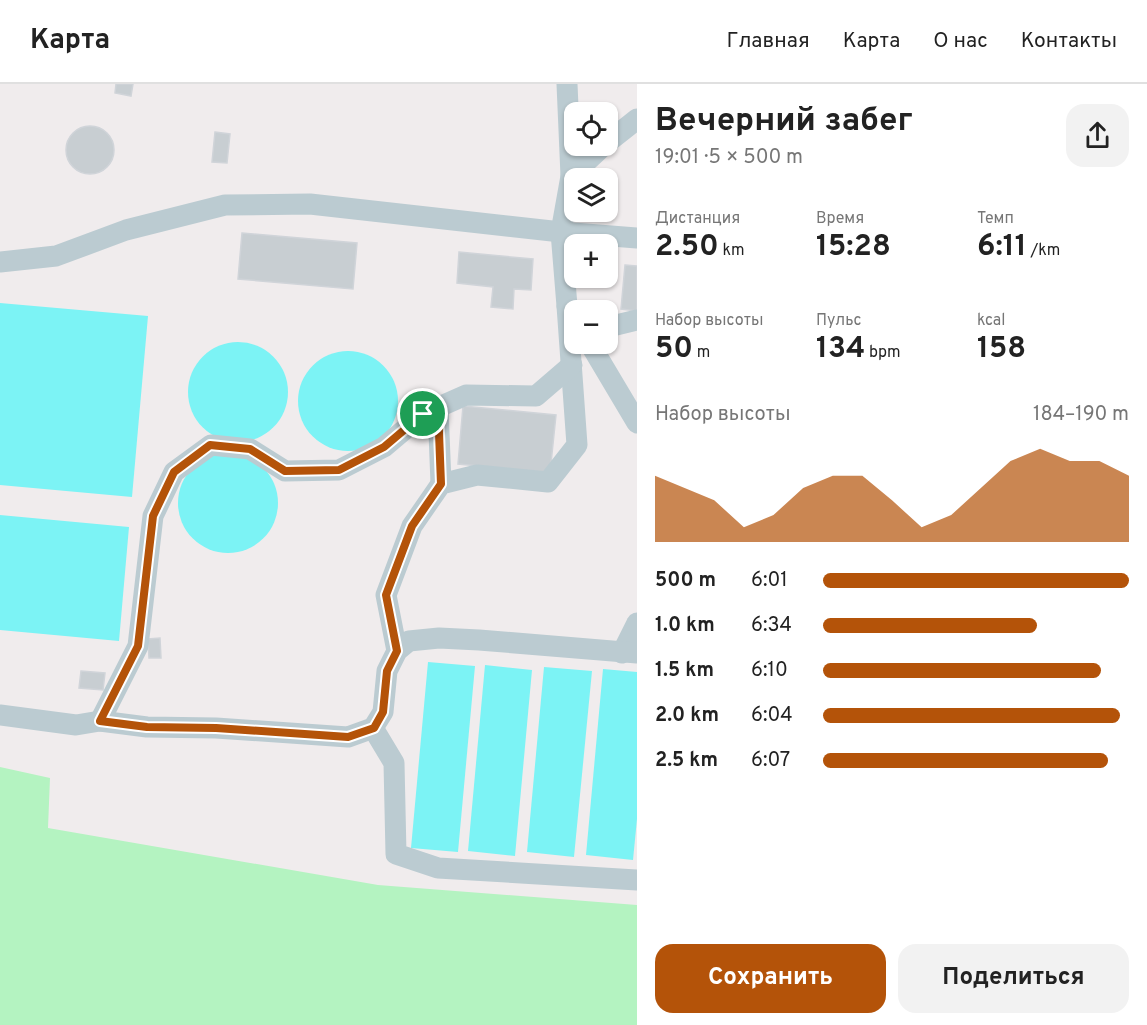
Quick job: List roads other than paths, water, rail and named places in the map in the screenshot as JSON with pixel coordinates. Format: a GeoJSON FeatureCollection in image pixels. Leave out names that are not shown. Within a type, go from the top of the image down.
{"type":"FeatureCollection","features":[{"type":"Feature","properties":{"kind":"lane"},"geometry":{"type":"LineString","coordinates":[[567,84],[571,168]]}},
{"type":"Feature","properties":{"kind":"lane"},"geometry":{"type":"LineString","coordinates":[[618,134],[637,119]]}},
{"type":"Feature","properties":{"kind":"lane"},"geometry":{"type":"LineString","coordinates":[[580,168],[592,156]]}},
{"type":"Feature","properties":{"kind":"lane"},"geometry":{"type":"LineString","coordinates":[[0,262],[56,256],[126,230],[225,205],[310,204],[561,232],[637,238]]}},
{"type":"Feature","properties":{"kind":"lane"},"geometry":{"type":"LineString","coordinates":[[564,215],[561,232],[570,300]]}},
{"type":"Feature","properties":{"kind":"lane"},"geometry":{"type":"LineString","coordinates":[[618,325],[637,320]]}},
{"type":"Feature","properties":{"kind":"lane"},"geometry":{"type":"LineString","coordinates":[[441,484],[477,475],[548,482],[577,446],[572,354]]}},
{"type":"Feature","properties":{"kind":"lane"},"geometry":{"type":"LineString","coordinates":[[597,354],[634,409]]}},
{"type":"Feature","properties":{"kind":"lane"},"geometry":{"type":"LineString","coordinates":[[100,721],[138,646],[153,516],[174,472],[210,445],[250,449],[285,471],[339,470],[384,447],[423,414],[438,407],[466,395],[536,396],[572,365]]}},
{"type":"Feature","properties":{"kind":"lane"},"geometry":{"type":"LineString","coordinates":[[397,651],[386,595],[412,526],[441,484],[438,407]]}},
{"type":"Feature","properties":{"kind":"lane"},"geometry":{"type":"LineString","coordinates":[[0,715],[76,725],[100,721],[147,727],[216,728],[348,737],[374,728],[383,712],[387,671],[397,651],[409,641],[438,638],[630,653],[637,623]]}},
{"type":"Feature","properties":{"kind":"lane"},"geometry":{"type":"LineString","coordinates":[[374,728],[394,763],[396,854],[438,868],[637,880]]}},
{"type":"Feature","properties":{"kind":"water"},"geometry":{"type":"Polygon","coordinates":[[[0,303],[148,316],[132,497],[0,485],[0,303]]]}},
{"type":"Feature","properties":{"kind":"water"},"geometry":{"type":"Polygon","coordinates":[[[238,342],[266,350],[280,364],[288,392],[280,420],[266,434],[238,442],[210,434],[196,420],[188,392],[196,364],[210,350],[238,342]]]}},
{"type":"Feature","properties":{"kind":"water"},"geometry":{"type":"Polygon","coordinates":[[[348,351],[367,355],[384,365],[394,382],[398,401],[394,420],[384,437],[367,447],[348,451],[329,447],[312,437],[302,420],[298,401],[302,382],[312,365],[329,355],[348,351]]]}},
{"type":"Feature","properties":{"kind":"water"},"geometry":{"type":"Polygon","coordinates":[[[228,453],[256,461],[270,475],[278,503],[270,531],[256,545],[228,553],[200,545],[186,531],[178,503],[186,475],[200,461],[228,453]]]}},
{"type":"Feature","properties":{"kind":"water"},"geometry":{"type":"Polygon","coordinates":[[[0,515],[129,527],[119,641],[0,630],[0,515]]]}},
{"type":"Feature","properties":{"kind":"water"},"geometry":{"type":"Polygon","coordinates":[[[428,662],[475,666],[458,852],[411,848],[428,662]]]}},
{"type":"Feature","properties":{"kind":"water"},"geometry":{"type":"Polygon","coordinates":[[[485,665],[532,670],[515,856],[468,851],[485,665]]]}},
{"type":"Feature","properties":{"kind":"water"},"geometry":{"type":"Polygon","coordinates":[[[544,667],[592,671],[574,857],[527,852],[544,667]]]}},
{"type":"Feature","properties":{"kind":"water"},"geometry":{"type":"Polygon","coordinates":[[[603,669],[637,672],[637,819],[633,860],[586,855],[603,669]]]}}]}
